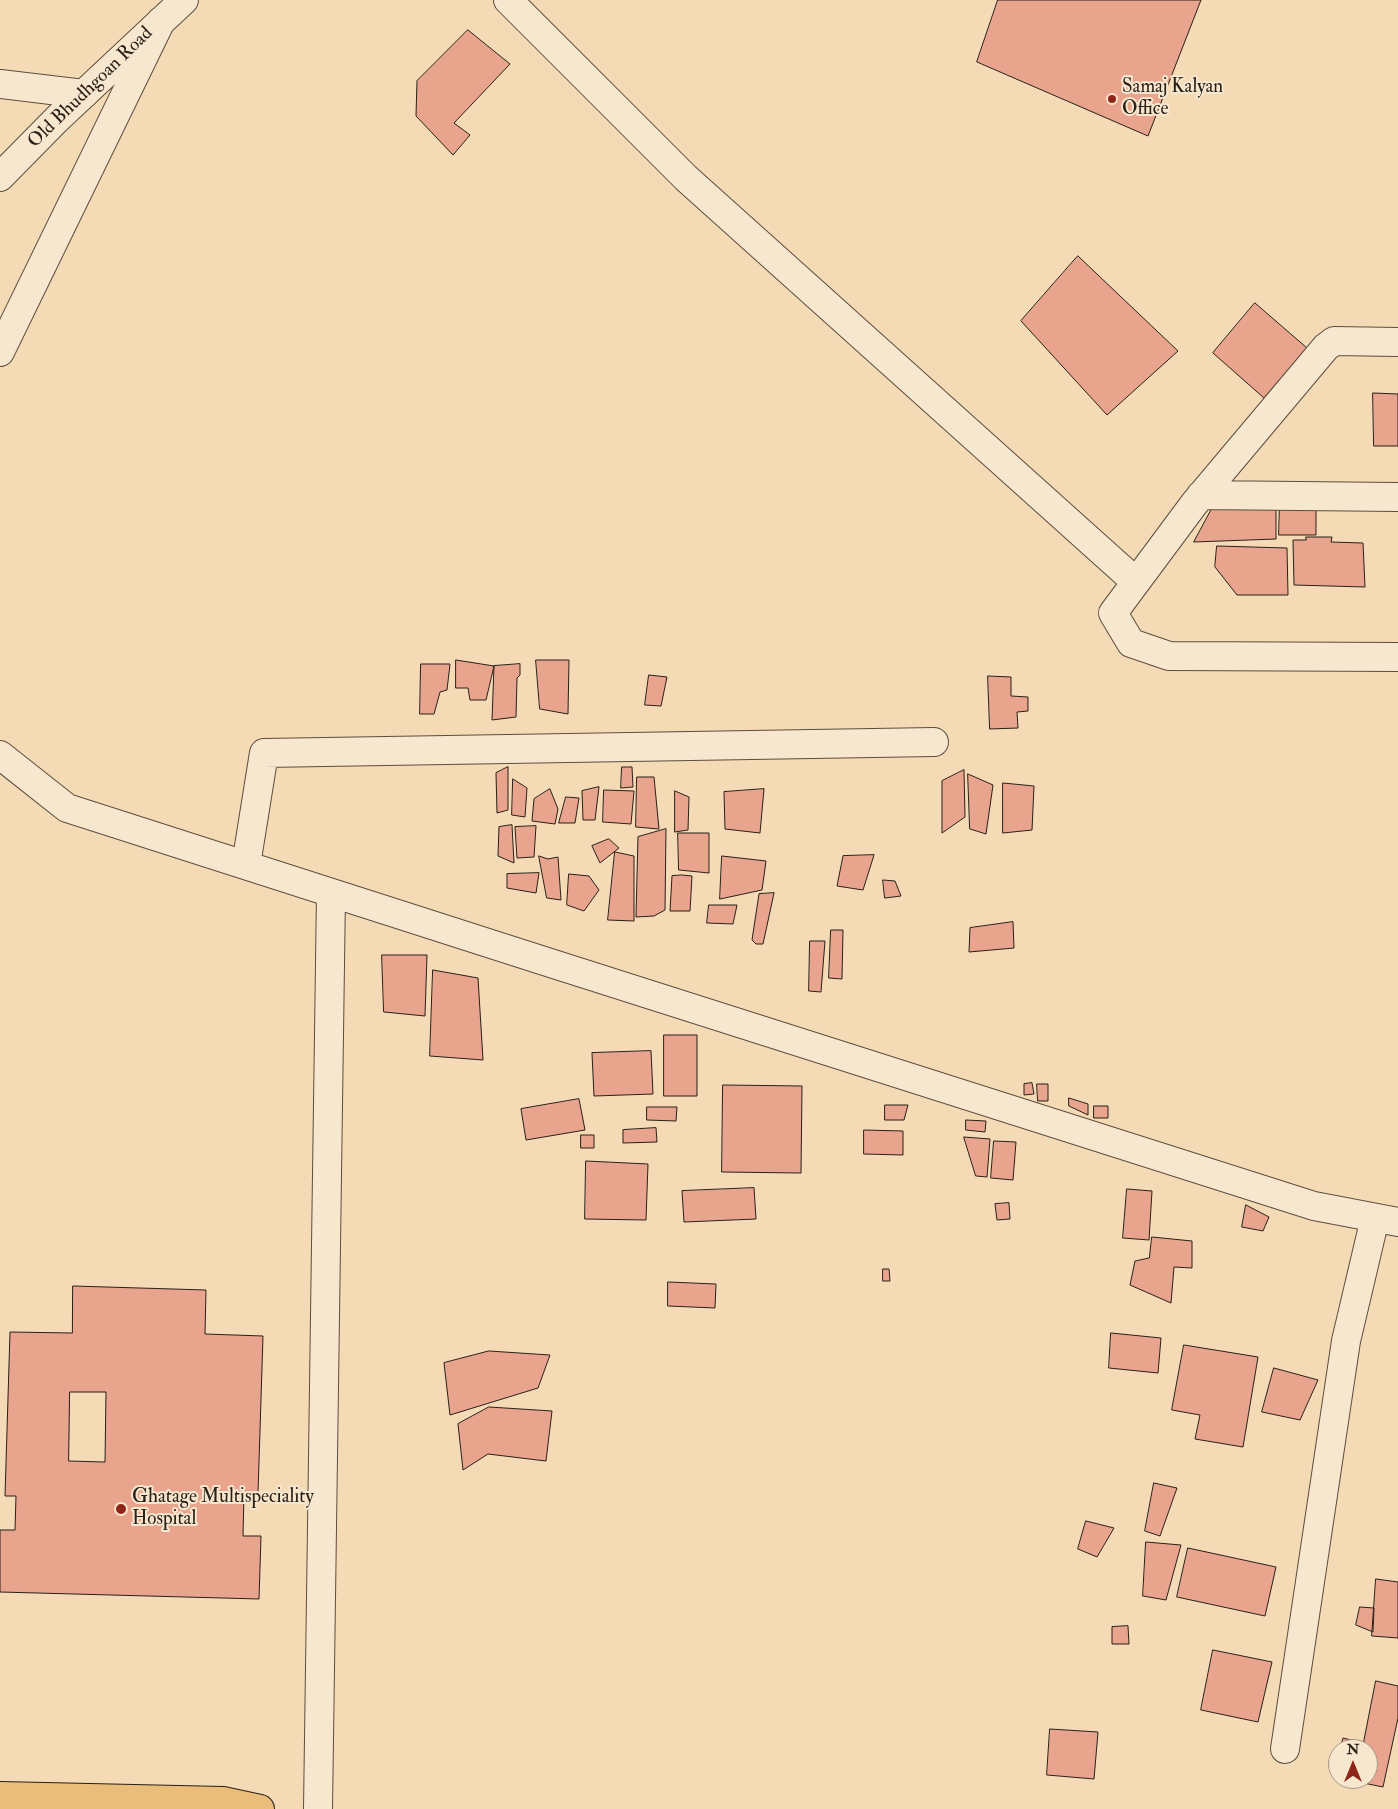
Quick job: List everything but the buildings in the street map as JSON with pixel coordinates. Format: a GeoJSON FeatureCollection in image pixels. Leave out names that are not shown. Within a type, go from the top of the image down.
{"type":"FeatureCollection","features":[{"type":"Feature","properties":{"kind":"main road"},"geometry":{"type":"LineString","coordinates":[[0,1796],[223,1801],[260,1809]]}},
{"type":"Feature","properties":{"kind":"street","name":"Old Bhudhgoan Road"},"geometry":{"type":"LineString","coordinates":[[0,177],[84,94],[184,0]]}},
{"type":"Feature","properties":{"kind":"street"},"geometry":{"type":"LineString","coordinates":[[508,0],[686,178],[1136,582]]}},
{"type":"Feature","properties":{"kind":"street"},"geometry":{"type":"LineString","coordinates":[[0,352],[161,21]]}},
{"type":"Feature","properties":{"kind":"street"},"geometry":{"type":"LineString","coordinates":[[0,84],[84,94]]}},
{"type":"Feature","properties":{"kind":"street"},"geometry":{"type":"LineString","coordinates":[[1398,342],[1334,341],[1319,354],[1201,495],[1113,613],[1131,643],[1169,656],[1398,657]]}},
{"type":"Feature","properties":{"kind":"street"},"geometry":{"type":"LineString","coordinates":[[1201,495],[1398,496]]}},
{"type":"Feature","properties":{"kind":"street"},"geometry":{"type":"LineString","coordinates":[[246,866],[264,753],[934,742]]}},
{"type":"Feature","properties":{"kind":"street"},"geometry":{"type":"LineString","coordinates":[[0,755],[66,808],[1314,1206],[1386,1220],[1346,1342],[1285,1749]]}},
{"type":"Feature","properties":{"kind":"street"},"geometry":{"type":"LineString","coordinates":[[318,1809],[331,893]]}},
{"type":"Feature","properties":{"kind":"place","name":"Samaj Kalyan Office"},"geometry":{"type":"Point","coordinates":[1112,99]}},
{"type":"Feature","properties":{"kind":"place","name":"Ghatage Multispeciality Hospital"},"geometry":{"type":"Point","coordinates":[121,1509]}}]}
